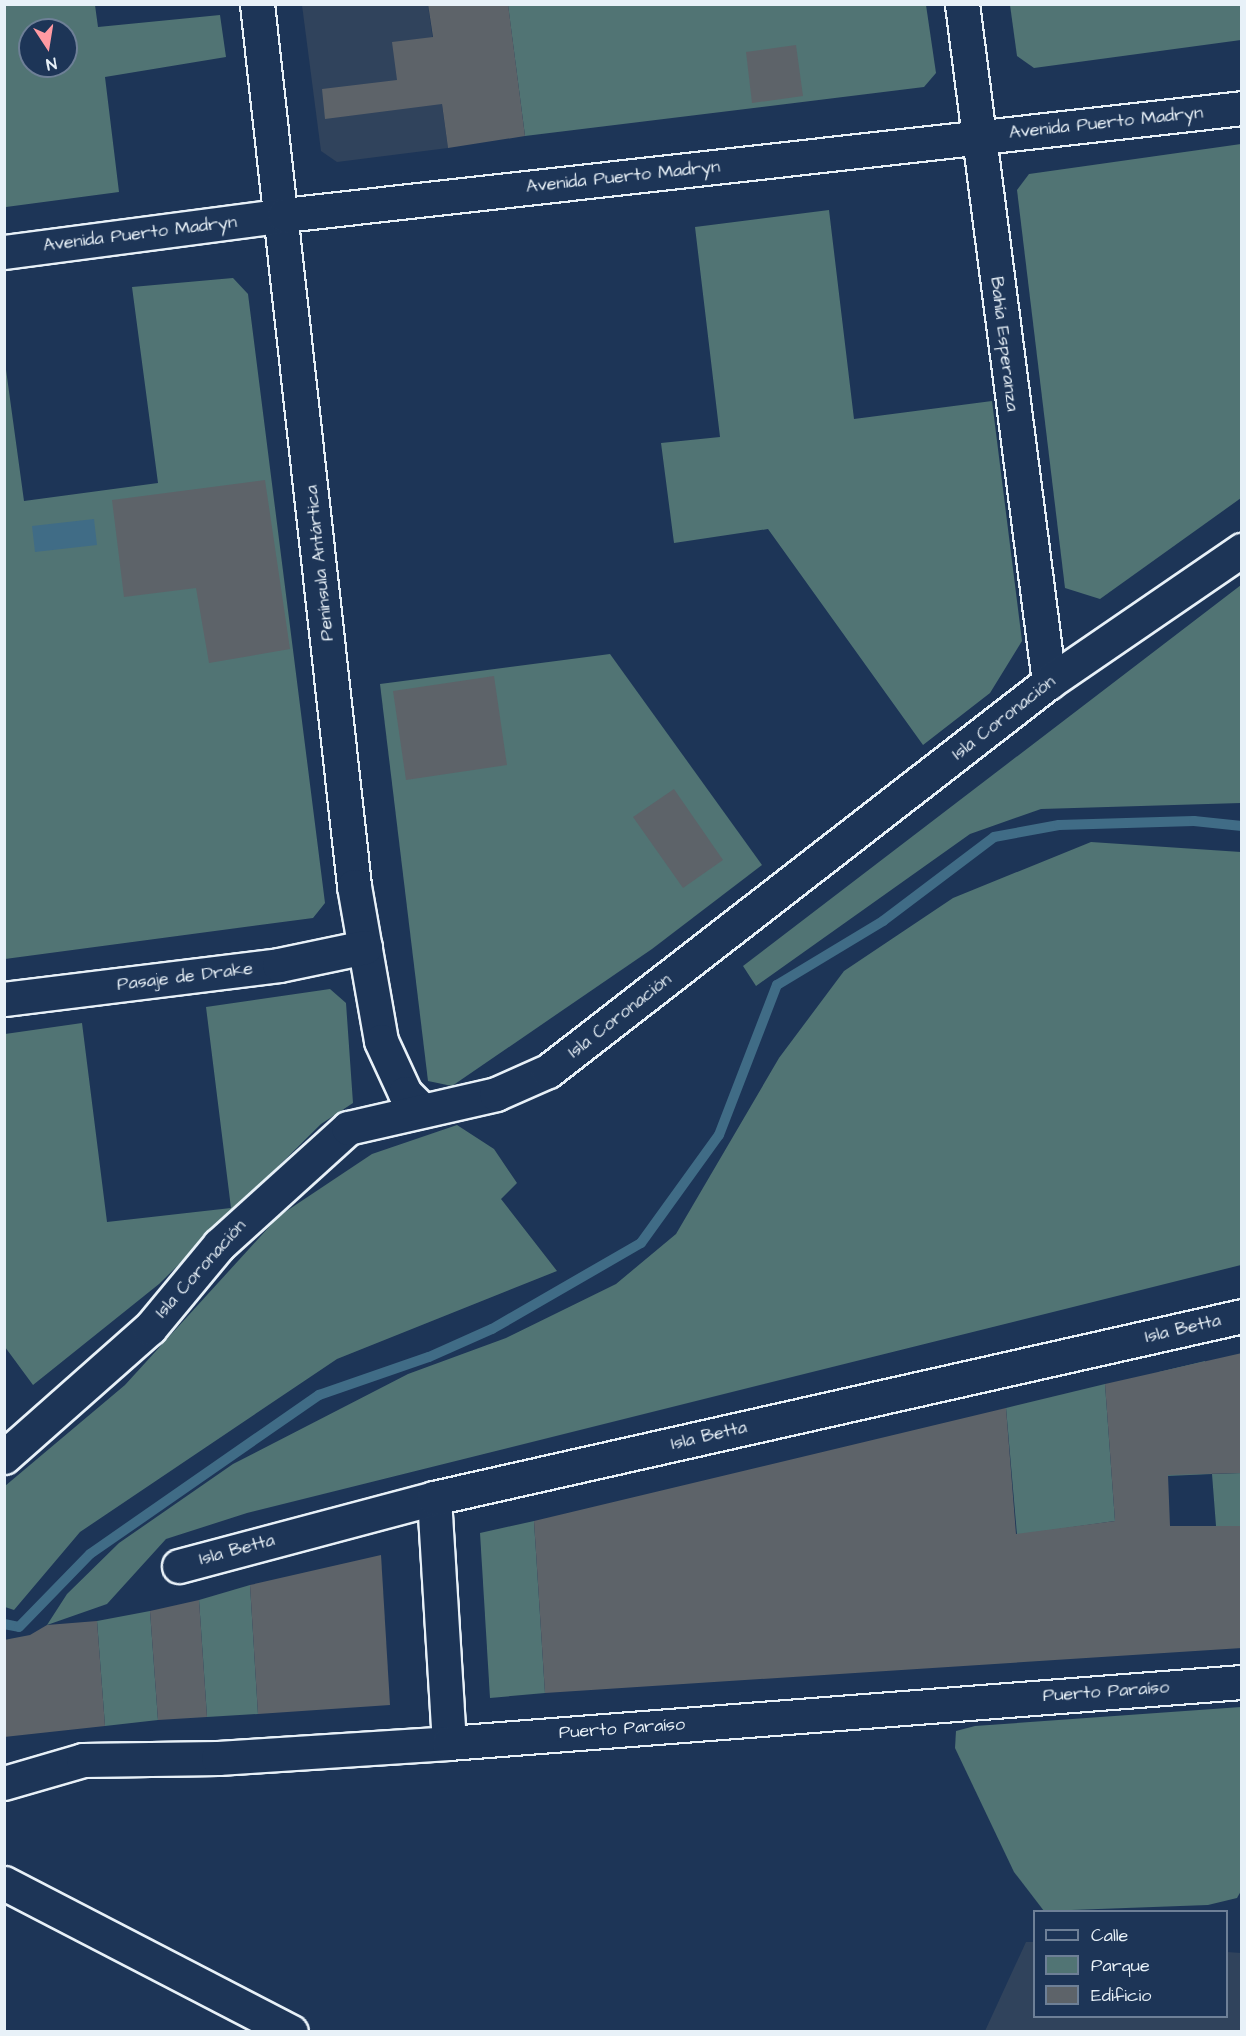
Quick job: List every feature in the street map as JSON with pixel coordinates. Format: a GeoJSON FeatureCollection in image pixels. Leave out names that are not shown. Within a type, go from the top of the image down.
{"type":"FeatureCollection","features":[{"type":"Feature","properties":{"kind":"street","name":"Península Antártica"},"geometry":{"type":"LineString","coordinates":[[257,4],[284,215],[352,874],[381,1041],[405,1093],[421,1109]]}},
{"type":"Feature","properties":{"kind":"street","name":"Bahía Esperanza"},"geometry":{"type":"LineString","coordinates":[[962,4],[977,137],[1049,682]]}},
{"type":"Feature","properties":{"kind":"street","name":"Avenida Puerto Madryn"},"geometry":{"type":"LineString","coordinates":[[4,252],[284,215],[1242,108]]}},
{"type":"Feature","properties":{"kind":"street","name":"Isla Coronación"},"geometry":{"type":"LineString","coordinates":[[4,1457],[150,1328],[219,1245],[297,1170],[348,1128],[421,1109],[496,1094],[548,1071],[1049,682],[1242,550]]}},
{"type":"Feature","properties":{"kind":"street","name":"Pasaje de Drake"},"geometry":{"type":"LineString","coordinates":[[4,999],[279,965],[364,947]]}},
{"type":"Feature","properties":{"kind":"street","name":"Isla Betta"},"geometry":{"type":"LineString","coordinates":[[179,1566],[434,1498],[1242,1316]]}},
{"type":"Feature","properties":{"kind":"street"},"geometry":{"type":"LineString","coordinates":[[434,1498],[449,1743]]}},
{"type":"Feature","properties":{"kind":"street","name":"Puerto Paraíso"},"geometry":{"type":"LineString","coordinates":[[4,1783],[83,1761],[218,1758],[449,1743],[1242,1682]]}},
{"type":"Feature","properties":{"kind":"street"},"geometry":{"type":"LineString","coordinates":[[4,1882],[291,2031]]}},
{"type":"Feature","properties":{"kind":"shaded area"},"geometry":{"type":"Polygon","coordinates":[[[302,5],[428,5],[448,148],[337,162],[321,151],[302,5]]]}},
{"type":"Feature","properties":{"kind":"shaded area"},"geometry":{"type":"Polygon","coordinates":[[[94,519],[97,545],[35,552],[32,526],[94,519]]]}},
{"type":"Feature","properties":{"kind":"shaded area"},"geometry":{"type":"Polygon","coordinates":[[[1026,1942],[1033,1942],[1033,2018],[1228,2018],[1228,1952],[1241,1953],[1241,2031],[985,2031],[1026,1942]]]}},
{"type":"Feature","properties":{"kind":"green space"},"geometry":{"type":"Polygon","coordinates":[[[4,5],[95,5],[98,27],[220,15],[226,57],[105,77],[119,192],[6,207],[4,5]]]}},
{"type":"Feature","properties":{"kind":"green space"},"geometry":{"type":"Polygon","coordinates":[[[508,5],[926,5],[936,73],[924,87],[525,136],[508,5]]]}},
{"type":"Feature","properties":{"kind":"green space"},"geometry":{"type":"Polygon","coordinates":[[[1010,5],[1241,5],[1241,40],[1034,68],[1017,56],[1010,5]]]}},
{"type":"Feature","properties":{"kind":"green space"},"geometry":{"type":"Polygon","coordinates":[[[1241,144],[1241,498],[1100,599],[1065,588],[1017,190],[1029,174],[1241,144]]]}},
{"type":"Feature","properties":{"kind":"green space"},"geometry":{"type":"Polygon","coordinates":[[[829,210],[854,419],[992,401],[1022,641],[990,693],[923,745],[768,529],[674,543],[661,443],[720,437],[695,227],[829,210]]]}},
{"type":"Feature","properties":{"kind":"green space"},"geometry":{"type":"Polygon","coordinates":[[[233,278],[248,294],[325,903],[313,918],[5,959],[4,355],[24,501],[158,483],[132,287],[233,278]]]}},
{"type":"Feature","properties":{"kind":"green space"},"geometry":{"type":"Polygon","coordinates":[[[1241,585],[1241,803],[1041,809],[970,834],[756,986],[743,966],[1241,585]]]}},
{"type":"Feature","properties":{"kind":"green space"},"geometry":{"type":"Polygon","coordinates":[[[610,654],[762,865],[652,949],[452,1086],[428,1081],[380,684],[610,654]]]}},
{"type":"Feature","properties":{"kind":"green space"},"geometry":{"type":"Polygon","coordinates":[[[1091,842],[1241,852],[1241,1265],[247,1513],[166,1539],[107,1604],[47,1625],[67,1594],[119,1543],[233,1464],[408,1374],[506,1338],[616,1284],[676,1234],[779,1058],[844,971],[953,898],[1091,842]]]}},
{"type":"Feature","properties":{"kind":"green space"},"geometry":{"type":"Polygon","coordinates":[[[330,989],[346,1003],[353,1103],[321,1124],[159,1284],[33,1385],[5,1347],[5,1034],[82,1023],[107,1222],[231,1208],[206,1007],[330,989]]]}},
{"type":"Feature","properties":{"kind":"green space"},"geometry":{"type":"Polygon","coordinates":[[[457,1125],[494,1149],[517,1183],[501,1199],[557,1271],[337,1359],[80,1532],[14,1610],[5,1607],[5,1486],[125,1385],[279,1216],[372,1154],[457,1125]]]}},
{"type":"Feature","properties":{"kind":"green space"},"geometry":{"type":"Polygon","coordinates":[[[1205,1361],[1212,1474],[1167,1476],[1159,1372],[1205,1361]]]}},
{"type":"Feature","properties":{"kind":"green space"},"geometry":{"type":"Polygon","coordinates":[[[1105,1384],[1115,1521],[1017,1535],[1006,1408],[1105,1384]]]}},
{"type":"Feature","properties":{"kind":"green space"},"geometry":{"type":"Polygon","coordinates":[[[1241,1473],[1241,1526],[1216,1526],[1212,1474],[1241,1473]]]}},
{"type":"Feature","properties":{"kind":"green space"},"geometry":{"type":"Polygon","coordinates":[[[534,1521],[545,1693],[490,1698],[480,1533],[534,1521]]]}},
{"type":"Feature","properties":{"kind":"green space"},"geometry":{"type":"Polygon","coordinates":[[[250,1585],[258,1714],[207,1717],[199,1600],[250,1585]]]}},
{"type":"Feature","properties":{"kind":"green space"},"geometry":{"type":"Polygon","coordinates":[[[150,1611],[158,1720],[105,1726],[97,1621],[150,1611]]]}},
{"type":"Feature","properties":{"kind":"green space"},"geometry":{"type":"Polygon","coordinates":[[[1241,1707],[1241,1891],[1237,1898],[1208,1905],[1043,1910],[1014,1872],[955,1748],[956,1731],[975,1726],[1241,1707]]]}},
{"type":"Feature","properties":{"kind":"building"},"geometry":{"type":"Polygon","coordinates":[[[428,4],[508,4],[525,136],[448,148],[442,104],[325,119],[322,89],[397,80],[392,42],[433,37],[428,4]]]}},
{"type":"Feature","properties":{"kind":"building"},"geometry":{"type":"Polygon","coordinates":[[[796,45],[803,96],[752,103],[746,52],[796,45]]]}},
{"type":"Feature","properties":{"kind":"building"},"geometry":{"type":"Polygon","coordinates":[[[265,480],[290,649],[209,663],[196,588],[124,597],[112,500],[265,480]]]}},
{"type":"Feature","properties":{"kind":"building"},"geometry":{"type":"Polygon","coordinates":[[[494,676],[507,765],[406,780],[393,691],[494,676]]]}},
{"type":"Feature","properties":{"kind":"building"},"geometry":{"type":"Polygon","coordinates":[[[674,789],[723,860],[683,888],[633,817],[674,789]]]}},
{"type":"Feature","properties":{"kind":"building"},"geometry":{"type":"Polygon","coordinates":[[[1242,1353],[1242,1473],[1168,1475],[1170,1526],[1242,1526],[1242,1648],[545,1693],[534,1521],[1006,1408],[1016,1534],[1115,1521],[1105,1384],[1242,1353]]]}},
{"type":"Feature","properties":{"kind":"building"},"geometry":{"type":"Polygon","coordinates":[[[381,1555],[390,1705],[258,1714],[250,1585],[381,1555]]]}},
{"type":"Feature","properties":{"kind":"building"},"geometry":{"type":"Polygon","coordinates":[[[199,1600],[207,1717],[158,1720],[150,1611],[199,1600]]]}},
{"type":"Feature","properties":{"kind":"building"},"geometry":{"type":"Polygon","coordinates":[[[97,1621],[105,1726],[4,1737],[4,1640],[30,1635],[47,1625],[97,1621]]]}},
{"type":"Feature","properties":{"kind":"waterway"},"geometry":{"type":"LineString","coordinates":[[4,1624],[19,1627],[90,1554],[319,1395],[429,1357],[492,1329],[641,1243],[719,1135],[777,985],[883,921],[994,837],[1059,825],[1194,821],[1242,826]]}}]}
